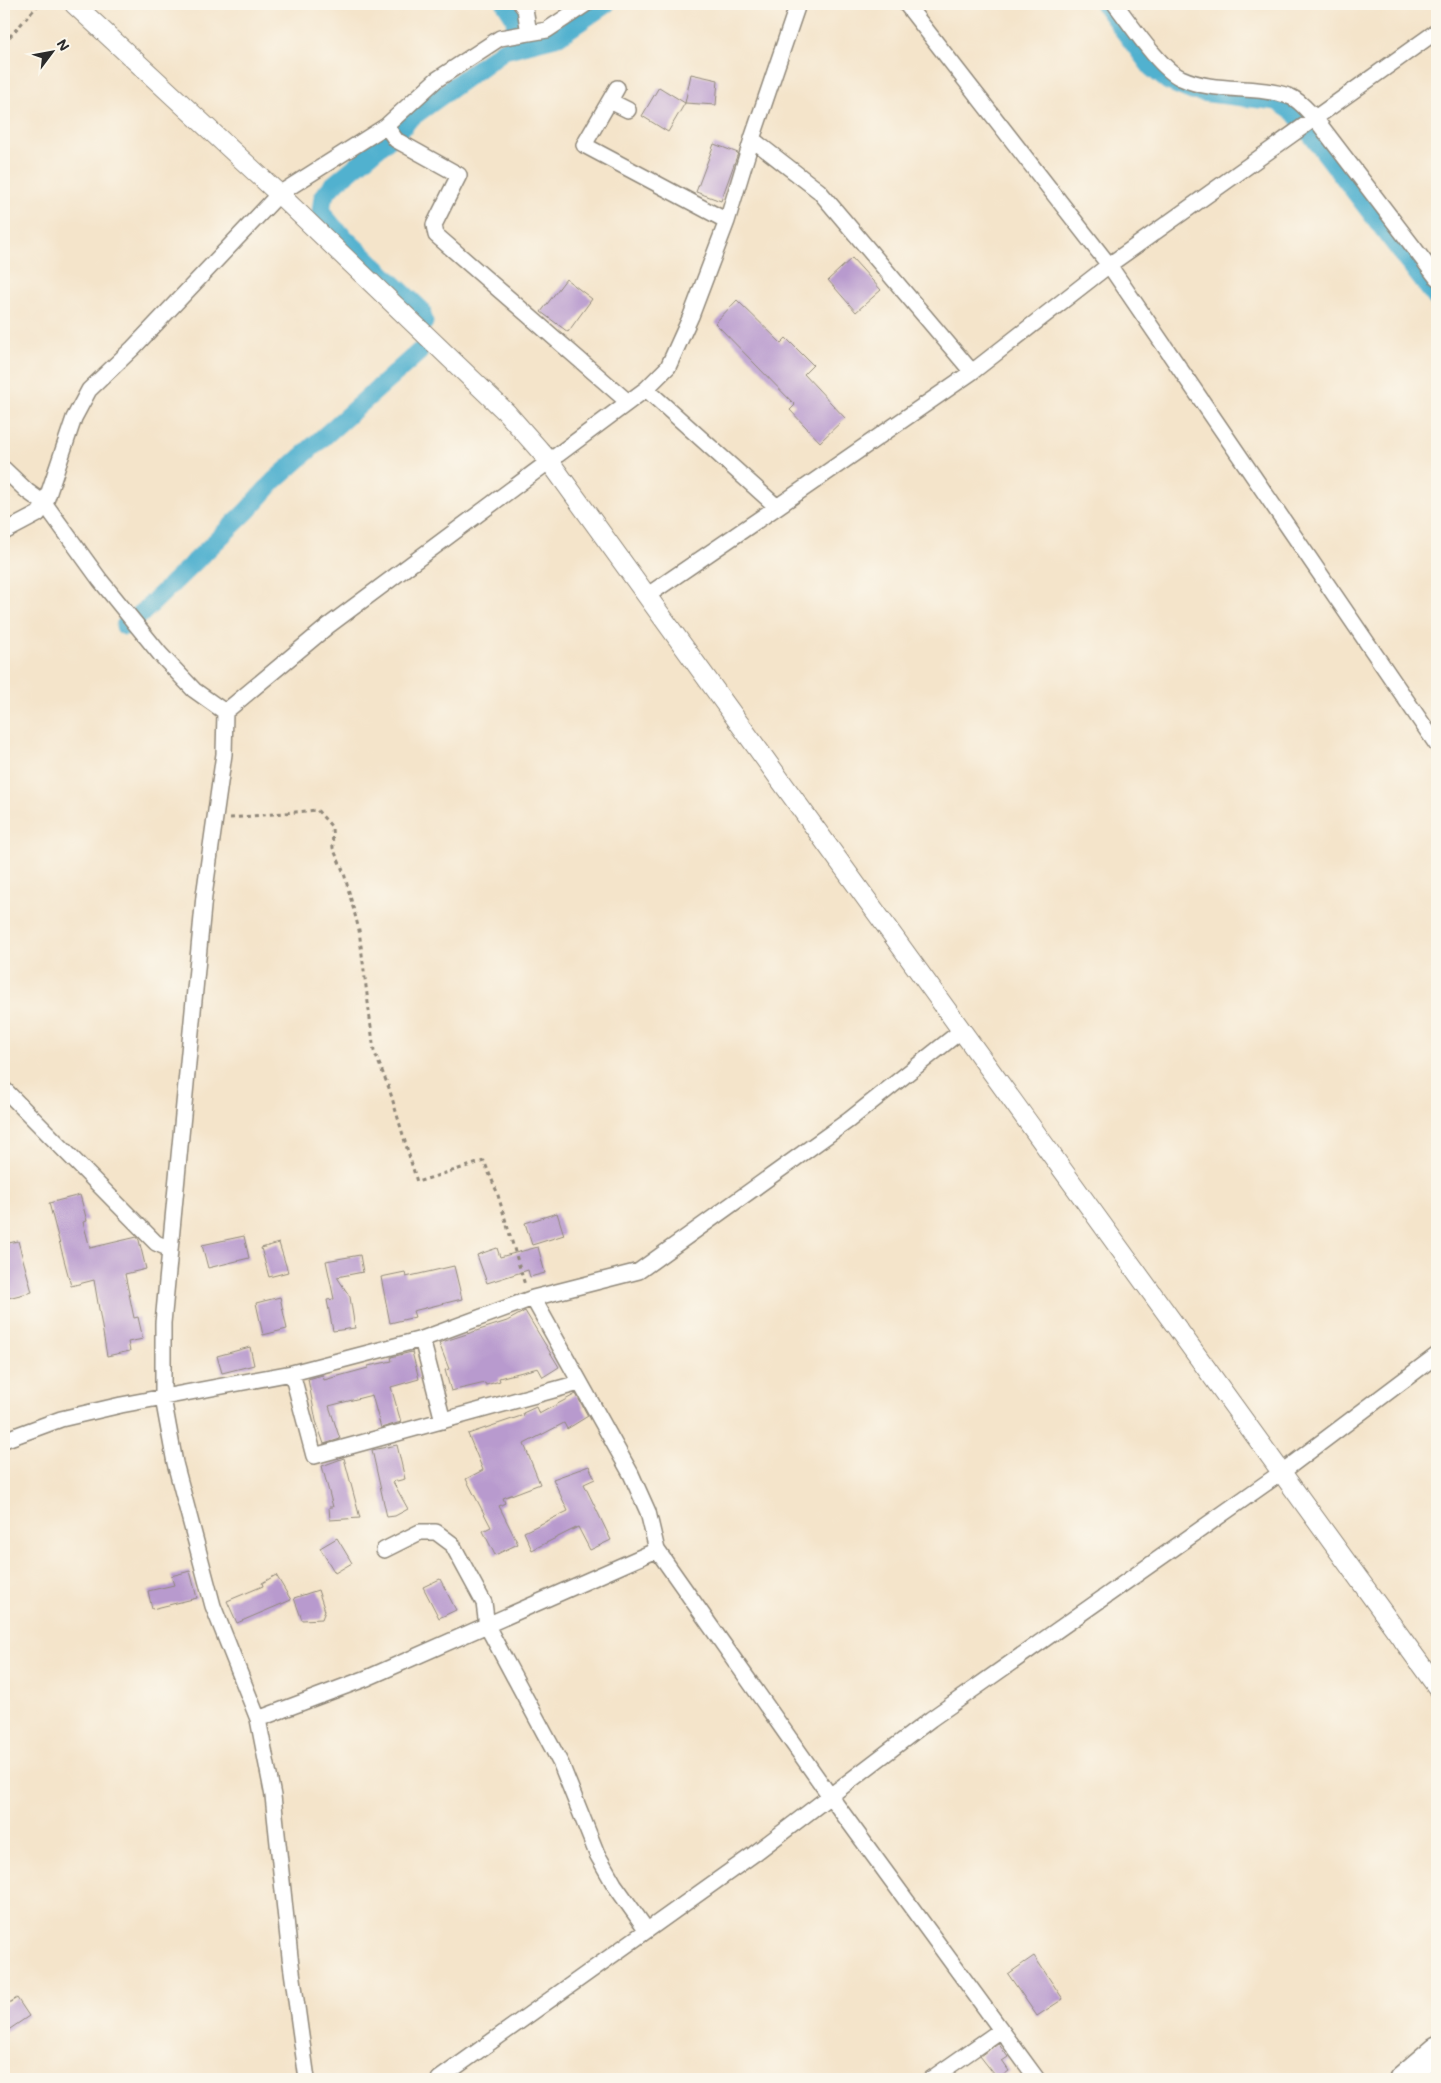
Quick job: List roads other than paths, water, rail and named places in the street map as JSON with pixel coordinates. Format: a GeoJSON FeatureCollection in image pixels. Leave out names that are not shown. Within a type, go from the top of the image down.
{"type":"FeatureCollection","features":[{"type":"Feature","properties":{"kind":"highway"},"geometry":{"type":"LineString","coordinates":[[1402,2079],[1437,2049]]}},
{"type":"Feature","properties":{"kind":"street"},"geometry":{"type":"LineString","coordinates":[[74,4],[279,194],[506,412],[550,462],[1437,1687]]}},
{"type":"Feature","properties":{"kind":"street"},"geometry":{"type":"LineString","coordinates":[[520,34],[525,9],[521,4]]}},
{"type":"Feature","properties":{"kind":"street"},"geometry":{"type":"LineString","coordinates":[[4,532],[38,514],[45,504],[74,418],[89,390],[133,348],[279,194],[391,133],[436,80],[500,38],[547,30],[586,4]]}},
{"type":"Feature","properties":{"kind":"street"},"geometry":{"type":"LineString","coordinates":[[307,2079],[290,1957],[273,1796],[258,1719],[213,1606],[175,1463],[163,1398],[163,1323],[204,896],[224,754],[225,712],[328,626],[550,462],[646,388],[668,367],[727,221],[752,139],[798,4]]}},
{"type":"Feature","properties":{"kind":"street"},"geometry":{"type":"LineString","coordinates":[[906,4],[1108,265],[1437,745]]}},
{"type":"Feature","properties":{"kind":"street"},"geometry":{"type":"LineString","coordinates":[[1115,4],[1151,52],[1180,78],[1214,88],[1258,90],[1292,98],[1308,122],[1437,278]]}},
{"type":"Feature","properties":{"kind":"street"},"geometry":{"type":"LineString","coordinates":[[648,595],[972,372],[1108,265],[1437,31]]}},
{"type":"Feature","properties":{"kind":"street"},"geometry":{"type":"LineString","coordinates":[[628,110],[613,94],[584,145],[727,221]]}},
{"type":"Feature","properties":{"kind":"street"},"geometry":{"type":"LineString","coordinates":[[391,133],[459,175],[434,226],[436,235],[628,402]]}},
{"type":"Feature","properties":{"kind":"street"},"geometry":{"type":"LineString","coordinates":[[752,139],[819,191],[972,372]]}},
{"type":"Feature","properties":{"kind":"street"},"geometry":{"type":"LineString","coordinates":[[646,388],[777,507]]}},
{"type":"Feature","properties":{"kind":"street"},"geometry":{"type":"LineString","coordinates":[[4,469],[27,492],[45,504],[100,580],[160,654],[194,690],[225,712]]}},
{"type":"Feature","properties":{"kind":"street"},"geometry":{"type":"LineString","coordinates":[[4,1440],[61,1420],[121,1405],[292,1373],[422,1339],[533,1298],[639,1271],[849,1120],[962,1030]]}},
{"type":"Feature","properties":{"kind":"street"},"geometry":{"type":"LineString","coordinates":[[4,1089],[156,1244],[170,1249]]}},
{"type":"Feature","properties":{"kind":"street"},"geometry":{"type":"LineString","coordinates":[[533,1298],[579,1383],[614,1440],[635,1482],[648,1512],[657,1550],[830,1796],[1037,2079]]}},
{"type":"Feature","properties":{"kind":"street"},"geometry":{"type":"LineString","coordinates":[[422,1339],[443,1421]]}},
{"type":"Feature","properties":{"kind":"street"},"geometry":{"type":"LineString","coordinates":[[440,2079],[646,1929],[754,1854],[931,1719],[1282,1472],[1437,1355]]}},
{"type":"Feature","properties":{"kind":"street"},"geometry":{"type":"LineString","coordinates":[[292,1373],[314,1456],[579,1383]]}},
{"type":"Feature","properties":{"kind":"street"},"geometry":{"type":"LineString","coordinates":[[384,1550],[420,1532],[436,1532],[452,1544],[484,1603],[487,1626],[561,1764],[597,1854],[614,1884],[646,1929]]}},
{"type":"Feature","properties":{"kind":"street"},"geometry":{"type":"LineString","coordinates":[[258,1719],[366,1678],[657,1550]]}},
{"type":"Feature","properties":{"kind":"street"},"geometry":{"type":"LineString","coordinates":[[938,2077],[1001,2030]]}},
{"type":"Feature","properties":{"kind":"waterway"},"geometry":{"type":"LineString","coordinates":[[506,4],[515,18],[516,47]]}},
{"type":"Feature","properties":{"kind":"waterway"},"geometry":{"type":"LineString","coordinates":[[424,322],[421,310],[334,228],[321,212],[323,197],[332,186],[403,127],[409,119],[504,50],[559,36],[606,4]]}},
{"type":"Feature","properties":{"kind":"waterway"},"geometry":{"type":"LineString","coordinates":[[1104,4],[1152,68],[1168,81],[1192,91],[1277,101],[1294,112],[1437,299]]}},
{"type":"Feature","properties":{"kind":"waterway"},"geometry":{"type":"LineString","coordinates":[[125,626],[142,613],[247,511],[274,481],[419,352]]}}]}
